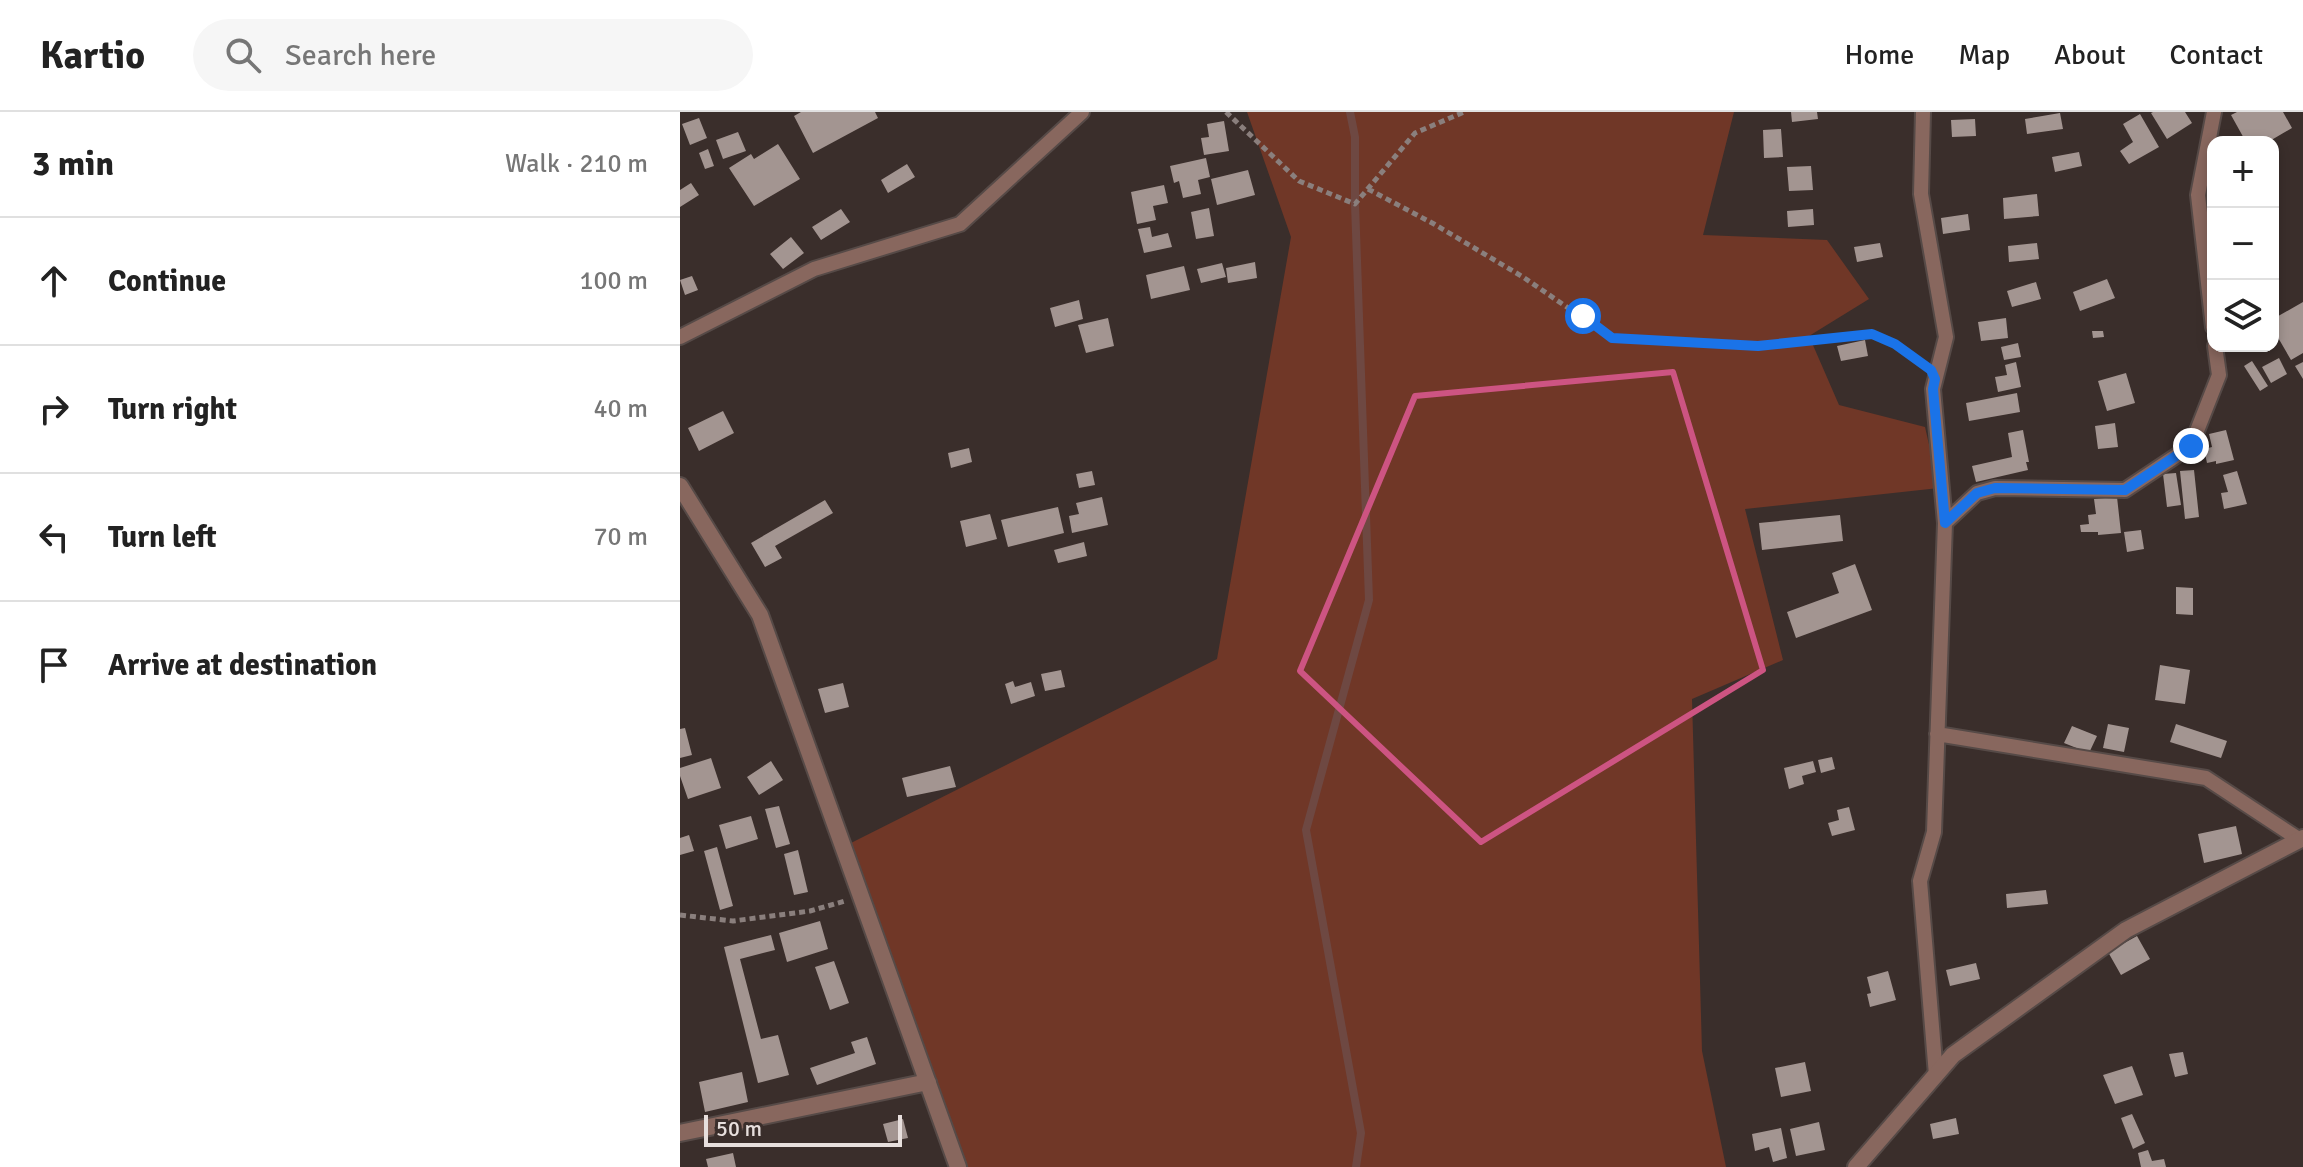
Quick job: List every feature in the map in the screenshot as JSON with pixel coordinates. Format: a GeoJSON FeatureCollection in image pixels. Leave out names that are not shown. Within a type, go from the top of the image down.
{"type":"FeatureCollection","features":[{"type":"Feature","properties":{"kind":"street"},"geometry":{"type":"LineString","coordinates":[[680,486],[760,615],[958,1167]]}},
{"type":"Feature","properties":{"kind":"street"},"geometry":{"type":"LineString","coordinates":[[1856,1167],[1953,1055],[2126,930],[2302,839]]}},
{"type":"Feature","properties":{"kind":"street"},"geometry":{"type":"LineString","coordinates":[[680,1133],[928,1082]]}},
{"type":"Feature","properties":{"kind":"lane"},"geometry":{"type":"LineString","coordinates":[[680,337],[814,269],[960,224],[1082,112]]}},
{"type":"Feature","properties":{"kind":"lane"},"geometry":{"type":"LineString","coordinates":[[1923,112],[1921,194],[1946,337],[1933,389],[1945,523],[1934,832],[1920,881],[1936,1075]]}},
{"type":"Feature","properties":{"kind":"lane"},"geometry":{"type":"LineString","coordinates":[[2208,280],[2198,195],[2214,112]]}},
{"type":"Feature","properties":{"kind":"lane"},"geometry":{"type":"LineString","coordinates":[[1945,523],[1977,493],[1995,488],[2125,490],[2191,446],[2219,375],[2216,352]]}},
{"type":"Feature","properties":{"kind":"lane"},"geometry":{"type":"LineString","coordinates":[[1937,734],[2206,778],[2302,839]]}},
{"type":"Feature","properties":{"kind":"path"},"geometry":{"type":"LineString","coordinates":[[1226,112],[1299,181],[1355,204],[1415,133],[1464,112]]}},
{"type":"Feature","properties":{"kind":"path"},"geometry":{"type":"LineString","coordinates":[[1368,189],[1523,277],[1612,338],[1758,346],[1872,334],[1907,352],[1931,370],[1935,379]]}},
{"type":"Feature","properties":{"kind":"path"},"geometry":{"type":"LineString","coordinates":[[680,915],[733,921],[810,911],[848,900]]}},
{"type":"Feature","properties":{"kind":"highlighted area"},"geometry":{"type":"Polygon","coordinates":[[[1673,372],[1763,670],[1481,842],[1300,671],[1415,396],[1673,372]]]}},
{"type":"Feature","properties":{"kind":"shaded area"},"geometry":{"type":"Polygon","coordinates":[[[1247,112],[1734,112],[1703,235],[1827,240],[1869,299],[1809,336],[1839,405],[1925,427],[1939,488],[1745,509],[1783,660],[1692,699],[1702,1051],[1726,1167],[958,1167],[843,847],[1217,659],[1291,237],[1247,112]]]}},
{"type":"Feature","properties":{"kind":"building"},"geometry":{"type":"Polygon","coordinates":[[[801,112],[875,112],[878,118],[813,153],[794,116],[801,112]]]}},
{"type":"Feature","properties":{"kind":"building"},"geometry":{"type":"Polygon","coordinates":[[[1791,112],[1817,112],[1818,119],[1792,122],[1791,112]]]}},
{"type":"Feature","properties":{"kind":"building"},"geometry":{"type":"Polygon","coordinates":[[[2153,112],[2185,112],[2192,123],[2167,139],[2153,112]]]}},
{"type":"Feature","properties":{"kind":"building"},"geometry":{"type":"Polygon","coordinates":[[[2237,112],[2283,112],[2292,128],[2278,136],[2243,136],[2231,115],[2237,112]]]}},
{"type":"Feature","properties":{"kind":"building"},"geometry":{"type":"Polygon","coordinates":[[[2060,113],[2063,129],[2027,134],[2025,119],[2060,113]]]}},
{"type":"Feature","properties":{"kind":"building"},"geometry":{"type":"Polygon","coordinates":[[[2140,114],[2159,147],[2129,164],[2120,151],[2133,142],[2123,124],[2140,114]]]}},
{"type":"Feature","properties":{"kind":"building"},"geometry":{"type":"Polygon","coordinates":[[[699,118],[707,138],[690,145],[682,124],[699,118]]]}},
{"type":"Feature","properties":{"kind":"building"},"geometry":{"type":"Polygon","coordinates":[[[1975,119],[1976,136],[1952,137],[1951,120],[1975,119]]]}},
{"type":"Feature","properties":{"kind":"building"},"geometry":{"type":"Polygon","coordinates":[[[1224,121],[1229,151],[1204,155],[1201,138],[1209,137],[1207,124],[1224,121]]]}},
{"type":"Feature","properties":{"kind":"building"},"geometry":{"type":"Polygon","coordinates":[[[1781,129],[1783,157],[1764,158],[1763,130],[1781,129]]]}},
{"type":"Feature","properties":{"kind":"building"},"geometry":{"type":"Polygon","coordinates":[[[738,132],[746,151],[723,159],[716,140],[738,132]]]}},
{"type":"Feature","properties":{"kind":"building"},"geometry":{"type":"Polygon","coordinates":[[[778,144],[800,179],[754,206],[729,168],[751,154],[754,159],[778,144]]]}},
{"type":"Feature","properties":{"kind":"building"},"geometry":{"type":"Polygon","coordinates":[[[708,149],[714,166],[705,169],[699,153],[708,149]]]}},
{"type":"Feature","properties":{"kind":"building"},"geometry":{"type":"Polygon","coordinates":[[[2079,152],[2082,166],[2055,172],[2052,157],[2079,152]]]}},
{"type":"Feature","properties":{"kind":"building"},"geometry":{"type":"Polygon","coordinates":[[[1206,158],[1210,177],[1198,180],[1201,194],[1183,198],[1179,181],[1174,183],[1170,166],[1206,158]]]}},
{"type":"Feature","properties":{"kind":"building"},"geometry":{"type":"Polygon","coordinates":[[[907,164],[915,177],[888,193],[881,180],[907,164]]]}},
{"type":"Feature","properties":{"kind":"building"},"geometry":{"type":"Polygon","coordinates":[[[1811,166],[1813,190],[1789,191],[1787,167],[1811,166]]]}},
{"type":"Feature","properties":{"kind":"building"},"geometry":{"type":"Polygon","coordinates":[[[1248,170],[1255,195],[1217,205],[1211,179],[1248,170]]]}},
{"type":"Feature","properties":{"kind":"building"},"geometry":{"type":"Polygon","coordinates":[[[691,183],[699,195],[680,207],[680,190],[691,183]]]}},
{"type":"Feature","properties":{"kind":"building"},"geometry":{"type":"Polygon","coordinates":[[[1164,185],[1168,203],[1153,206],[1156,220],[1137,224],[1131,192],[1164,185]]]}},
{"type":"Feature","properties":{"kind":"building"},"geometry":{"type":"Polygon","coordinates":[[[2037,194],[2039,216],[2004,219],[2003,198],[2037,194]]]}},
{"type":"Feature","properties":{"kind":"building"},"geometry":{"type":"Polygon","coordinates":[[[1209,208],[1214,236],[1196,239],[1191,212],[1209,208]]]}},
{"type":"Feature","properties":{"kind":"building"},"geometry":{"type":"Polygon","coordinates":[[[841,209],[850,222],[821,240],[812,227],[841,209]]]}},
{"type":"Feature","properties":{"kind":"building"},"geometry":{"type":"Polygon","coordinates":[[[1813,209],[1814,225],[1788,227],[1787,211],[1813,209]]]}},
{"type":"Feature","properties":{"kind":"building"},"geometry":{"type":"Polygon","coordinates":[[[1968,214],[1970,230],[1943,234],[1941,218],[1968,214]]]}},
{"type":"Feature","properties":{"kind":"building"},"geometry":{"type":"Polygon","coordinates":[[[1150,227],[1152,237],[1168,233],[1172,247],[1144,253],[1138,229],[1150,227]]]}},
{"type":"Feature","properties":{"kind":"building"},"geometry":{"type":"Polygon","coordinates":[[[791,237],[804,253],[783,269],[770,254],[791,237]]]}},
{"type":"Feature","properties":{"kind":"building"},"geometry":{"type":"Polygon","coordinates":[[[1880,243],[1883,257],[1857,262],[1854,247],[1880,243]]]}},
{"type":"Feature","properties":{"kind":"building"},"geometry":{"type":"Polygon","coordinates":[[[2037,243],[2039,259],[2009,262],[2008,246],[2037,243]]]}},
{"type":"Feature","properties":{"kind":"building"},"geometry":{"type":"Polygon","coordinates":[[[1255,262],[1257,278],[1228,283],[1226,268],[1255,262]]]}},
{"type":"Feature","properties":{"kind":"building"},"geometry":{"type":"Polygon","coordinates":[[[1222,263],[1226,277],[1201,283],[1197,269],[1222,263]]]}},
{"type":"Feature","properties":{"kind":"building"},"geometry":{"type":"Polygon","coordinates":[[[1184,266],[1190,290],[1151,299],[1146,275],[1184,266]]]}},
{"type":"Feature","properties":{"kind":"building"},"geometry":{"type":"Polygon","coordinates":[[[692,276],[698,290],[685,295],[680,280],[692,276]]]}},
{"type":"Feature","properties":{"kind":"building"},"geometry":{"type":"Polygon","coordinates":[[[2107,279],[2115,298],[2080,311],[2073,292],[2107,279]]]}},
{"type":"Feature","properties":{"kind":"building"},"geometry":{"type":"Polygon","coordinates":[[[2036,282],[2041,299],[2012,307],[2007,291],[2036,282]]]}},
{"type":"Feature","properties":{"kind":"building"},"geometry":{"type":"Polygon","coordinates":[[[1079,300],[1083,319],[1055,327],[1050,308],[1079,300]]]}},
{"type":"Feature","properties":{"kind":"building"},"geometry":{"type":"Polygon","coordinates":[[[2303,302],[2303,353],[2291,360],[2279,339],[2279,316],[2303,302]]]}},
{"type":"Feature","properties":{"kind":"building"},"geometry":{"type":"Polygon","coordinates":[[[1108,318],[1114,346],[1086,353],[1078,325],[1108,318]]]}},
{"type":"Feature","properties":{"kind":"building"},"geometry":{"type":"Polygon","coordinates":[[[2006,318],[2008,338],[1981,341],[1978,322],[2006,318]]]}},
{"type":"Feature","properties":{"kind":"building"},"geometry":{"type":"Polygon","coordinates":[[[2092,331],[2103,331],[2104,337],[2093,338],[2092,331]]]}},
{"type":"Feature","properties":{"kind":"building"},"geometry":{"type":"Polygon","coordinates":[[[1865,340],[1868,356],[1841,361],[1837,346],[1865,340]]]}},
{"type":"Feature","properties":{"kind":"building"},"geometry":{"type":"Polygon","coordinates":[[[2018,343],[2021,357],[2004,360],[2001,347],[2018,343]]]}},
{"type":"Feature","properties":{"kind":"building"},"geometry":{"type":"Polygon","coordinates":[[[2279,358],[2287,374],[2271,383],[2262,367],[2279,358]]]}},
{"type":"Feature","properties":{"kind":"building"},"geometry":{"type":"Polygon","coordinates":[[[2252,361],[2268,386],[2260,391],[2244,366],[2252,361]]]}},
{"type":"Feature","properties":{"kind":"building"},"geometry":{"type":"Polygon","coordinates":[[[2016,362],[2021,387],[1998,392],[1995,377],[2007,375],[2005,365],[2016,362]]]}},
{"type":"Feature","properties":{"kind":"building"},"geometry":{"type":"Polygon","coordinates":[[[2303,362],[2303,379],[2295,366],[2303,362]]]}},
{"type":"Feature","properties":{"kind":"building"},"geometry":{"type":"Polygon","coordinates":[[[2126,373],[2135,403],[2107,411],[2098,381],[2126,373]]]}},
{"type":"Feature","properties":{"kind":"building"},"geometry":{"type":"Polygon","coordinates":[[[2017,393],[2020,412],[1969,421],[1966,403],[2017,393]]]}},
{"type":"Feature","properties":{"kind":"building"},"geometry":{"type":"Polygon","coordinates":[[[723,411],[734,433],[699,451],[688,428],[723,411]]]}},
{"type":"Feature","properties":{"kind":"building"},"geometry":{"type":"Polygon","coordinates":[[[2115,423],[2118,447],[2098,449],[2095,426],[2115,423]]]}},
{"type":"Feature","properties":{"kind":"building"},"geometry":{"type":"Polygon","coordinates":[[[2023,430],[2028,470],[1976,482],[1972,466],[2012,457],[2008,433],[2023,430]]]}},
{"type":"Feature","properties":{"kind":"building"},"geometry":{"type":"Polygon","coordinates":[[[2226,430],[2234,460],[2207,463],[2204,449],[2212,447],[2209,434],[2226,430]]]}},
{"type":"Feature","properties":{"kind":"building"},"geometry":{"type":"Polygon","coordinates":[[[969,448],[972,462],[951,468],[948,453],[969,448]]]}},
{"type":"Feature","properties":{"kind":"building"},"geometry":{"type":"Polygon","coordinates":[[[2194,470],[2199,517],[2185,519],[2180,471],[2194,470]]]}},
{"type":"Feature","properties":{"kind":"building"},"geometry":{"type":"Polygon","coordinates":[[[1092,471],[1095,485],[1079,488],[1076,474],[1092,471]]]}},
{"type":"Feature","properties":{"kind":"building"},"geometry":{"type":"Polygon","coordinates":[[[2237,471],[2247,504],[2224,509],[2221,493],[2228,492],[2223,475],[2237,471]]]}},
{"type":"Feature","properties":{"kind":"building"},"geometry":{"type":"Polygon","coordinates":[[[2176,473],[2181,505],[2167,507],[2163,474],[2176,473]]]}},
{"type":"Feature","properties":{"kind":"building"},"geometry":{"type":"Polygon","coordinates":[[[1102,497],[1108,525],[1072,533],[1069,516],[1079,514],[1076,503],[1102,497]]]}},
{"type":"Feature","properties":{"kind":"building"},"geometry":{"type":"Polygon","coordinates":[[[2117,497],[2121,533],[2098,535],[2098,532],[2081,532],[2080,525],[2089,524],[2088,515],[2096,514],[2094,499],[2117,497]]]}},
{"type":"Feature","properties":{"kind":"building"},"geometry":{"type":"Polygon","coordinates":[[[825,500],[833,513],[775,546],[782,558],[765,567],[751,543],[825,500]]]}},
{"type":"Feature","properties":{"kind":"building"},"geometry":{"type":"Polygon","coordinates":[[[1058,507],[1064,533],[1008,547],[1001,520],[1058,507]]]}},
{"type":"Feature","properties":{"kind":"building"},"geometry":{"type":"Polygon","coordinates":[[[990,514],[997,539],[966,547],[960,521],[990,514]]]}},
{"type":"Feature","properties":{"kind":"building"},"geometry":{"type":"Polygon","coordinates":[[[1840,515],[1843,541],[1762,550],[1759,523],[1840,515]]]}},
{"type":"Feature","properties":{"kind":"building"},"geometry":{"type":"Polygon","coordinates":[[[2141,530],[2144,549],[2127,552],[2124,532],[2141,530]]]}},
{"type":"Feature","properties":{"kind":"building"},"geometry":{"type":"Polygon","coordinates":[[[1084,542],[1087,556],[1058,563],[1054,550],[1084,542]]]}},
{"type":"Feature","properties":{"kind":"building"},"geometry":{"type":"Polygon","coordinates":[[[1855,564],[1872,610],[1796,638],[1787,612],[1839,593],[1832,573],[1855,564]]]}},
{"type":"Feature","properties":{"kind":"building"},"geometry":{"type":"Polygon","coordinates":[[[2176,587],[2193,588],[2193,615],[2176,614],[2176,587]]]}},
{"type":"Feature","properties":{"kind":"building"},"geometry":{"type":"Polygon","coordinates":[[[2160,665],[2190,670],[2185,704],[2155,700],[2160,665]]]}},
{"type":"Feature","properties":{"kind":"building"},"geometry":{"type":"Polygon","coordinates":[[[1061,670],[1065,687],[1045,691],[1041,674],[1061,670]]]}},
{"type":"Feature","properties":{"kind":"building"},"geometry":{"type":"Polygon","coordinates":[[[1013,681],[1015,687],[1031,682],[1035,696],[1011,704],[1005,684],[1013,681]]]}},
{"type":"Feature","properties":{"kind":"building"},"geometry":{"type":"Polygon","coordinates":[[[843,683],[849,707],[825,713],[818,689],[843,683]]]}},
{"type":"Feature","properties":{"kind":"building"},"geometry":{"type":"Polygon","coordinates":[[[2108,724],[2129,728],[2124,752],[2103,748],[2108,724]]]}},
{"type":"Feature","properties":{"kind":"building"},"geometry":{"type":"Polygon","coordinates":[[[2176,724],[2227,741],[2221,758],[2170,742],[2176,724]]]}},
{"type":"Feature","properties":{"kind":"building"},"geometry":{"type":"Polygon","coordinates":[[[2072,726],[2097,736],[2089,753],[2064,743],[2072,726]]]}},
{"type":"Feature","properties":{"kind":"building"},"geometry":{"type":"Polygon","coordinates":[[[685,728],[692,755],[680,758],[680,729],[685,728]]]}},
{"type":"Feature","properties":{"kind":"building"},"geometry":{"type":"Polygon","coordinates":[[[1832,757],[1835,769],[1821,773],[1818,760],[1832,757]]]}},
{"type":"Feature","properties":{"kind":"building"},"geometry":{"type":"Polygon","coordinates":[[[711,758],[721,788],[688,799],[680,768],[711,758]]]}},
{"type":"Feature","properties":{"kind":"building"},"geometry":{"type":"Polygon","coordinates":[[[771,761],[783,780],[759,795],[747,777],[771,761]]]}},
{"type":"Feature","properties":{"kind":"building"},"geometry":{"type":"Polygon","coordinates":[[[1813,761],[1816,772],[1802,776],[1804,784],[1789,789],[1784,768],[1813,761]]]}},
{"type":"Feature","properties":{"kind":"building"},"geometry":{"type":"Polygon","coordinates":[[[950,766],[956,787],[907,797],[902,778],[950,766]]]}},
{"type":"Feature","properties":{"kind":"building"},"geometry":{"type":"Polygon","coordinates":[[[779,806],[790,844],[776,848],[765,809],[779,806]]]}},
{"type":"Feature","properties":{"kind":"building"},"geometry":{"type":"Polygon","coordinates":[[[1849,807],[1855,830],[1832,836],[1828,823],[1839,820],[1837,810],[1849,807]]]}},
{"type":"Feature","properties":{"kind":"building"},"geometry":{"type":"Polygon","coordinates":[[[751,816],[758,839],[726,849],[719,825],[751,816]]]}},
{"type":"Feature","properties":{"kind":"building"},"geometry":{"type":"Polygon","coordinates":[[[2236,826],[2242,854],[2204,863],[2198,834],[2236,826]]]}},
{"type":"Feature","properties":{"kind":"building"},"geometry":{"type":"Polygon","coordinates":[[[689,835],[694,851],[680,855],[680,838],[689,835]]]}},
{"type":"Feature","properties":{"kind":"building"},"geometry":{"type":"Polygon","coordinates":[[[717,847],[733,906],[720,910],[704,851],[717,847]]]}},
{"type":"Feature","properties":{"kind":"building"},"geometry":{"type":"Polygon","coordinates":[[[798,850],[808,892],[794,895],[784,854],[798,850]]]}},
{"type":"Feature","properties":{"kind":"building"},"geometry":{"type":"Polygon","coordinates":[[[2046,890],[2048,904],[2007,908],[2006,894],[2046,890]]]}},
{"type":"Feature","properties":{"kind":"building"},"geometry":{"type":"Polygon","coordinates":[[[820,921],[828,949],[787,962],[779,933],[820,921]]]}},
{"type":"Feature","properties":{"kind":"building"},"geometry":{"type":"Polygon","coordinates":[[[771,935],[775,950],[740,959],[761,1039],[778,1035],[789,1075],[758,1083],[724,947],[771,935]]]}},
{"type":"Feature","properties":{"kind":"building"},"geometry":{"type":"Polygon","coordinates":[[[2137,936],[2150,959],[2121,975],[2108,952],[2137,936]]]}},
{"type":"Feature","properties":{"kind":"building"},"geometry":{"type":"Polygon","coordinates":[[[834,961],[849,1003],[830,1010],[815,967],[834,961]]]}},
{"type":"Feature","properties":{"kind":"building"},"geometry":{"type":"Polygon","coordinates":[[[1976,963],[1980,979],[1950,986],[1946,970],[1976,963]]]}},
{"type":"Feature","properties":{"kind":"building"},"geometry":{"type":"Polygon","coordinates":[[[1888,971],[1896,1000],[1870,1007],[1867,977],[1888,971]]]}},
{"type":"Feature","properties":{"kind":"building"},"geometry":{"type":"Polygon","coordinates":[[[867,1037],[876,1064],[817,1085],[810,1068],[855,1053],[851,1042],[867,1037]]]}},
{"type":"Feature","properties":{"kind":"building"},"geometry":{"type":"Polygon","coordinates":[[[2183,1052],[2188,1074],[2175,1077],[2169,1054],[2183,1052]]]}},
{"type":"Feature","properties":{"kind":"building"},"geometry":{"type":"Polygon","coordinates":[[[1805,1062],[1811,1091],[1781,1097],[1775,1068],[1805,1062]]]}},
{"type":"Feature","properties":{"kind":"building"},"geometry":{"type":"Polygon","coordinates":[[[2132,1066],[2143,1095],[2115,1104],[2103,1075],[2132,1066]]]}},
{"type":"Feature","properties":{"kind":"building"},"geometry":{"type":"Polygon","coordinates":[[[742,1072],[748,1102],[705,1112],[699,1082],[742,1072]]]}},
{"type":"Feature","properties":{"kind":"building"},"geometry":{"type":"Polygon","coordinates":[[[2132,1114],[2145,1143],[2133,1149],[2121,1118],[2132,1114]]]}},
{"type":"Feature","properties":{"kind":"building"},"geometry":{"type":"Polygon","coordinates":[[[1956,1118],[1959,1134],[1933,1139],[1930,1124],[1956,1118]]]}},
{"type":"Feature","properties":{"kind":"building"},"geometry":{"type":"Polygon","coordinates":[[[903,1119],[908,1138],[888,1142],[883,1124],[903,1119]]]}},
{"type":"Feature","properties":{"kind":"building"},"geometry":{"type":"Polygon","coordinates":[[[1819,1122],[1825,1150],[1796,1156],[1790,1129],[1819,1122]]]}},
{"type":"Feature","properties":{"kind":"building"},"geometry":{"type":"Polygon","coordinates":[[[1781,1128],[1787,1158],[1773,1162],[1769,1147],[1755,1151],[1752,1134],[1781,1128]]]}},
{"type":"Feature","properties":{"kind":"building"},"geometry":{"type":"Polygon","coordinates":[[[2148,1150],[2152,1161],[2164,1159],[2166,1167],[2141,1167],[2138,1153],[2148,1150]]]}},
{"type":"Feature","properties":{"kind":"building"},"geometry":{"type":"Polygon","coordinates":[[[733,1153],[736,1167],[708,1167],[706,1159],[733,1153]]]}},
{"type":"Feature","properties":{"kind":"waterway"},"geometry":{"type":"LineString","coordinates":[[1350,112],[1355,137],[1369,600],[1306,830],[1361,1133],[1356,1167]]}},
{"type":"Feature","properties":{"kind":"route"},"geometry":{"type":"LineString","coordinates":[[1583,316],[1612,338],[1758,346],[1872,334],[1895,344],[1931,370],[1935,379],[1933,389],[1945,523],[1977,493],[1995,488],[2125,490],[2191,446]]}}]}
